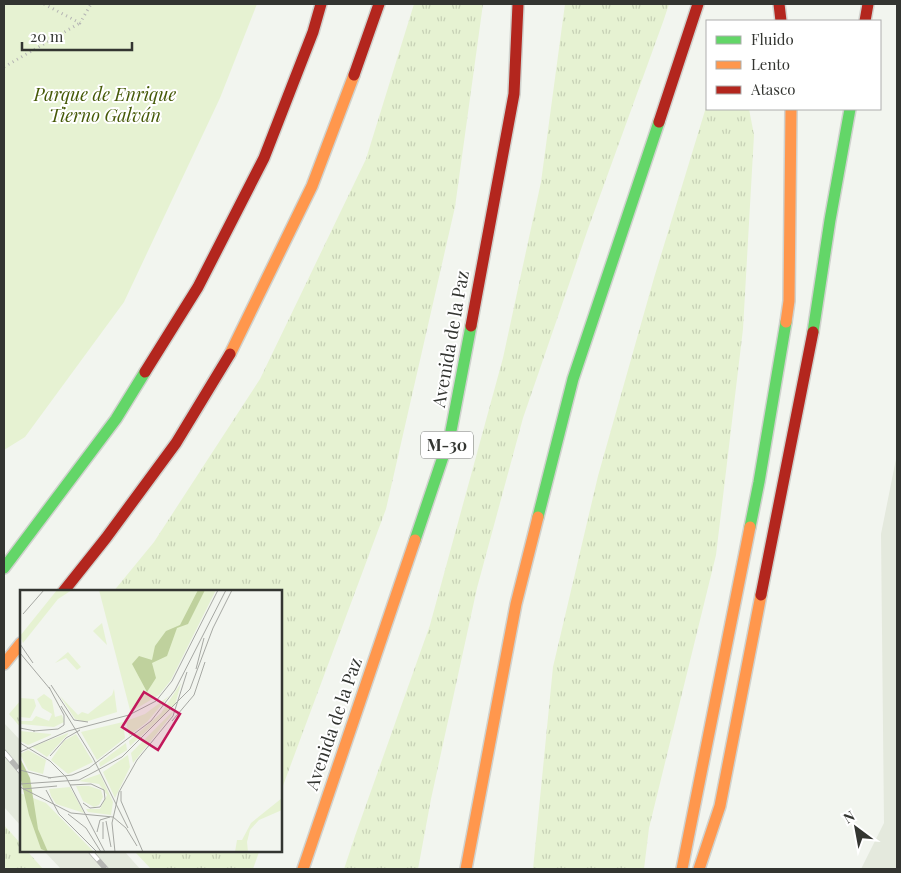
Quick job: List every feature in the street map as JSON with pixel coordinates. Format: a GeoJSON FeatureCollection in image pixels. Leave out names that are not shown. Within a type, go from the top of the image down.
{"type":"FeatureCollection","features":[{"type":"Feature","properties":{"kind":"highway"},"geometry":{"type":"LineString","coordinates":[[4,568],[116,419],[198,287],[264,158],[313,32],[321,4]]}},
{"type":"Feature","properties":{"kind":"highway"},"geometry":{"type":"LineString","coordinates":[[65,590],[106,538],[176,443],[234,350],[312,186],[346,98],[379,4]]}},
{"type":"Feature","properties":{"kind":"highway","name":"Avenida de la Paz"},"geometry":{"type":"LineString","coordinates":[[303,869],[450,436],[514,94],[518,4]]}},
{"type":"Feature","properties":{"kind":"highway"},"geometry":{"type":"LineString","coordinates":[[466,869],[516,604],[573,379],[698,4]]}},
{"type":"Feature","properties":{"kind":"highway"},"geometry":{"type":"LineString","coordinates":[[779,4],[781,20]]}},
{"type":"Feature","properties":{"kind":"highway"},"geometry":{"type":"LineString","coordinates":[[865,20],[868,4]]}},
{"type":"Feature","properties":{"kind":"highway"},"geometry":{"type":"LineString","coordinates":[[682,869],[759,482],[789,301],[791,110]]}},
{"type":"Feature","properties":{"kind":"highway"},"geometry":{"type":"LineString","coordinates":[[699,869],[720,806],[726,777],[816,322],[830,220],[850,110]]}},
{"type":"Feature","properties":{"kind":"highway"},"geometry":{"type":"LineString","coordinates":[[4,664],[20,644]]}},
{"type":"Feature","properties":{"kind":"path"},"geometry":{"type":"LineString","coordinates":[[44,4],[80,23]]}},
{"type":"Feature","properties":{"kind":"path"},"geometry":{"type":"LineString","coordinates":[[4,67],[80,23],[91,4]]}},
{"type":"Feature","properties":{"kind":"shaded area"},"geometry":{"type":"Polygon","coordinates":[[[897,454],[897,869],[861,869],[884,823],[881,534],[897,454]]]}},
{"type":"Feature","properties":{"kind":"shaded area"},"geometry":{"type":"Polygon","coordinates":[[[4,723],[20,740],[20,825],[4,807],[4,723]]]}},
{"type":"Feature","properties":{"kind":"shaded area"},"geometry":{"type":"Polygon","coordinates":[[[46,853],[126,853],[140,869],[61,869],[46,853]]]}},
{"type":"Feature","properties":{"kind":"green space","name":"Parque de Enrique Tierno Galván"},"geometry":{"type":"Polygon","coordinates":[[[4,4],[257,4],[220,98],[124,302],[25,437],[4,450],[4,4]]]}},
{"type":"Feature","properties":{"kind":"green space"},"geometry":{"type":"Polygon","coordinates":[[[414,4],[483,4],[455,207],[386,509],[282,788],[282,590],[115,590],[154,542],[260,379],[366,159],[414,4]]]}},
{"type":"Feature","properties":{"kind":"green space"},"geometry":{"type":"Polygon","coordinates":[[[565,4],[669,4],[589,226],[523,418],[477,588],[431,799],[418,869],[344,869],[430,625],[503,358],[541,182],[565,4]]]}},
{"type":"Feature","properties":{"kind":"green space"},"geometry":{"type":"Polygon","coordinates":[[[706,107],[706,110],[749,110],[754,135],[743,329],[716,555],[649,828],[644,869],[533,869],[553,667],[598,476],[654,278],[706,107]]]}},
{"type":"Feature","properties":{"kind":"green space"},"geometry":{"type":"Polygon","coordinates":[[[20,701],[20,727],[9,714],[20,701]]]}},
{"type":"Feature","properties":{"kind":"green space"},"geometry":{"type":"Polygon","coordinates":[[[4,825],[20,843],[20,853],[29,853],[43,869],[4,869],[4,825]]]}},
{"type":"Feature","properties":{"kind":"green space"},"geometry":{"type":"Polygon","coordinates":[[[136,853],[259,853],[253,869],[151,869],[136,853]]]}},
{"type":"Feature","properties":{"kind":"railway"},"geometry":{"type":"LineString","coordinates":[[4,752],[20,771]]}},
{"type":"Feature","properties":{"kind":"railway"},"geometry":{"type":"LineString","coordinates":[[92,853],[106,869]]}},
{"type":"Feature","properties":{"kind":"traffic: fast"},"geometry":{"type":"LineString","coordinates":[[813,332],[830,220],[850,110]]}},
{"type":"Feature","properties":{"kind":"traffic: fast"},"geometry":{"type":"LineString","coordinates":[[538,517],[573,379],[659,122]]}},
{"type":"Feature","properties":{"kind":"traffic: fast"},"geometry":{"type":"LineString","coordinates":[[750,527],[786,322]]}},
{"type":"Feature","properties":{"kind":"traffic: fast"},"geometry":{"type":"LineString","coordinates":[[415,540],[450,436],[471,326]]}},
{"type":"Feature","properties":{"kind":"traffic: fast"},"geometry":{"type":"LineString","coordinates":[[4,568],[116,419],[145,372]]}},
{"type":"Feature","properties":{"kind":"traffic: slow"},"geometry":{"type":"LineString","coordinates":[[230,354],[312,186],[354,75]]}},
{"type":"Feature","properties":{"kind":"traffic: slow"},"geometry":{"type":"LineString","coordinates":[[786,322],[789,301],[791,110]]}},
{"type":"Feature","properties":{"kind":"traffic: slow"},"geometry":{"type":"LineString","coordinates":[[466,869],[516,604],[538,517]]}},
{"type":"Feature","properties":{"kind":"traffic: slow"},"geometry":{"type":"LineString","coordinates":[[682,869],[750,527]]}},
{"type":"Feature","properties":{"kind":"traffic: slow"},"geometry":{"type":"LineString","coordinates":[[303,869],[415,540]]}},
{"type":"Feature","properties":{"kind":"traffic: slow"},"geometry":{"type":"LineString","coordinates":[[699,869],[720,806],[761,595]]}},
{"type":"Feature","properties":{"kind":"traffic: slow"},"geometry":{"type":"LineString","coordinates":[[4,664],[20,644]]}},
{"type":"Feature","properties":{"kind":"traffic: jam"},"geometry":{"type":"LineString","coordinates":[[145,372],[198,287],[264,158],[313,32],[321,4]]}},
{"type":"Feature","properties":{"kind":"traffic: jam"},"geometry":{"type":"LineString","coordinates":[[354,75],[379,4]]}},
{"type":"Feature","properties":{"kind":"traffic: jam"},"geometry":{"type":"LineString","coordinates":[[471,326],[514,94],[518,4]]}},
{"type":"Feature","properties":{"kind":"traffic: jam"},"geometry":{"type":"LineString","coordinates":[[659,122],[698,4]]}},
{"type":"Feature","properties":{"kind":"traffic: jam"},"geometry":{"type":"LineString","coordinates":[[779,4],[781,20]]}},
{"type":"Feature","properties":{"kind":"traffic: jam"},"geometry":{"type":"LineString","coordinates":[[865,20],[868,4]]}},
{"type":"Feature","properties":{"kind":"traffic: jam"},"geometry":{"type":"LineString","coordinates":[[761,595],[813,332]]}},
{"type":"Feature","properties":{"kind":"traffic: jam"},"geometry":{"type":"LineString","coordinates":[[65,590],[106,538],[176,443],[230,354]]}}]}
